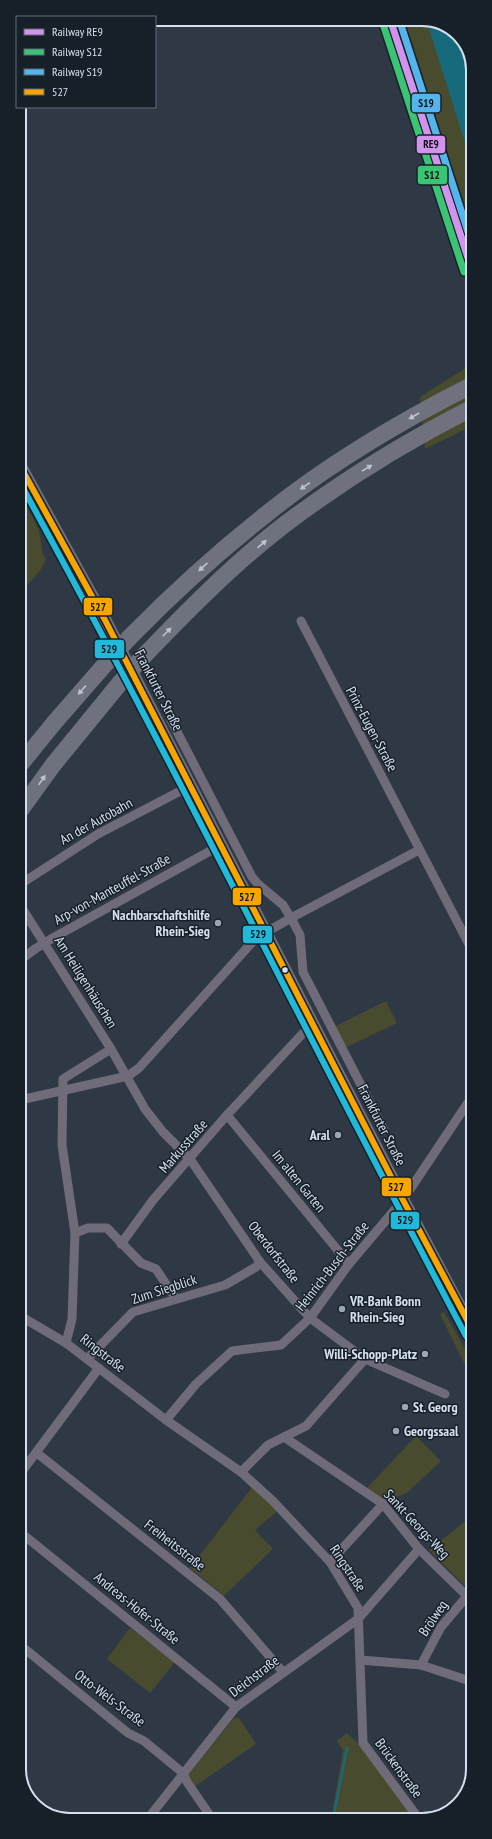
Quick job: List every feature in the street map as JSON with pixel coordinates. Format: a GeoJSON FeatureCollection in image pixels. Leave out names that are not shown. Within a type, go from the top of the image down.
{"type":"FeatureCollection","features":[{"type":"Feature","properties":{"kind":"highway"},"geometry":{"type":"LineString","coordinates":[[26,757],[54,723],[129,638],[212,559],[275,507],[339,463],[404,422],[466,387]]}},
{"type":"Feature","properties":{"kind":"highway"},"geometry":{"type":"LineString","coordinates":[[26,802],[53,765],[140,660],[225,575],[282,526],[349,479],[414,440],[466,411]]}},
{"type":"Feature","properties":{"kind":"main road","name":"Frankfurter Straße"},"geometry":{"type":"LineString","coordinates":[[26,477],[105,620],[403,1200],[466,1319]]}},
{"type":"Feature","properties":{"kind":"street","name":"Prinz-Eugen-Straße"},"geometry":{"type":"LineString","coordinates":[[301,621],[466,940]]}},
{"type":"Feature","properties":{"kind":"street","name":"Frankfurter Straße"},"geometry":{"type":"LineString","coordinates":[[171,720],[252,877],[283,905],[300,935],[303,972],[384,1130]]}},
{"type":"Feature","properties":{"kind":"street","name":"An der Autobahn"},"geometry":{"type":"LineString","coordinates":[[26,881],[98,834],[190,786]]}},
{"type":"Feature","properties":{"kind":"street","name":"Arp-von-Manteuffel-Straße"},"geometry":{"type":"LineString","coordinates":[[26,955],[35,948],[221,845]]}},
{"type":"Feature","properties":{"kind":"street"},"geometry":{"type":"LineString","coordinates":[[26,1099],[128,1076],[139,1068],[256,938],[419,850]]}},
{"type":"Feature","properties":{"kind":"street","name":"Am Heiligenhäuschen"},"geometry":{"type":"LineString","coordinates":[[26,918],[128,1076]]}},
{"type":"Feature","properties":{"kind":"street","name":"Markusstraße"},"geometry":{"type":"LineString","coordinates":[[121,1244],[153,1200],[306,1030]]}},
{"type":"Feature","properties":{"kind":"street","name":"Am Heiligenhäuschen"},"geometry":{"type":"LineString","coordinates":[[64,1091],[64,1079],[111,1048]]}},
{"type":"Feature","properties":{"kind":"street","name":"Oberdorfstraße"},"geometry":{"type":"LineString","coordinates":[[128,1076],[145,1109],[163,1132],[190,1159],[260,1262],[310,1318],[365,1359],[445,1394]]}},
{"type":"Feature","properties":{"kind":"street","name":"Ringstraße"},"geometry":{"type":"LineString","coordinates":[[64,1091],[62,1145],[75,1233],[72,1319],[66,1343],[166,1420],[240,1472],[273,1501],[330,1562],[358,1608],[360,1660]]}},
{"type":"Feature","properties":{"kind":"street","name":"Heinrich-Busch-Straße"},"geometry":{"type":"LineString","coordinates":[[166,1420],[196,1384],[232,1351],[281,1345],[310,1318],[349,1264],[403,1200],[466,1106]]}},
{"type":"Feature","properties":{"kind":"street","name":"Im alten Garten"},"geometry":{"type":"LineString","coordinates":[[227,1116],[349,1264]]}},
{"type":"Feature","properties":{"kind":"street"},"geometry":{"type":"LineString","coordinates":[[75,1233],[88,1228],[107,1228],[140,1263],[156,1269],[176,1299]]}},
{"type":"Feature","properties":{"kind":"street","name":"Zum Siegblick"},"geometry":{"type":"LineString","coordinates":[[87,1359],[133,1312],[225,1285],[256,1267],[260,1262]]}},
{"type":"Feature","properties":{"kind":"street"},"geometry":{"type":"LineString","coordinates":[[26,1320],[66,1343]]}},
{"type":"Feature","properties":{"kind":"street"},"geometry":{"type":"LineString","coordinates":[[240,1472],[268,1445],[306,1426],[365,1359]]}},
{"type":"Feature","properties":{"kind":"street"},"geometry":{"type":"LineString","coordinates":[[26,1467],[99,1368]]}},
{"type":"Feature","properties":{"kind":"street","name":"Sankt-Georgs-Weg"},"geometry":{"type":"LineString","coordinates":[[284,1437],[383,1504],[419,1549],[466,1589]]}},
{"type":"Feature","properties":{"kind":"street","name":"Freiheitsstraße"},"geometry":{"type":"LineString","coordinates":[[37,1453],[220,1599],[283,1672]]}},
{"type":"Feature","properties":{"kind":"street"},"geometry":{"type":"LineString","coordinates":[[330,1562],[383,1504]]}},
{"type":"Feature","properties":{"kind":"street","name":"Andreas-Hofer-Straße"},"geometry":{"type":"LineString","coordinates":[[26,1537],[236,1707]]}},
{"type":"Feature","properties":{"kind":"street","name":"Deichstraße"},"geometry":{"type":"LineString","coordinates":[[152,1813],[236,1707],[358,1619],[419,1549]]}},
{"type":"Feature","properties":{"kind":"street","name":"Brölweg"},"geometry":{"type":"LineString","coordinates":[[421,1665],[441,1627],[466,1596]]}},
{"type":"Feature","properties":{"kind":"street","name":"Otto-Wels-Straße"},"geometry":{"type":"LineString","coordinates":[[26,1651],[128,1733],[144,1741],[183,1773]]}},
{"type":"Feature","properties":{"kind":"street"},"geometry":{"type":"LineString","coordinates":[[360,1660],[421,1665],[466,1680]]}},
{"type":"Feature","properties":{"kind":"street","name":"Brückenstraße"},"geometry":{"type":"LineString","coordinates":[[360,1660],[364,1743],[415,1813]]}},
{"type":"Feature","properties":{"kind":"street"},"geometry":{"type":"LineString","coordinates":[[183,1773],[208,1813]]}},
{"type":"Feature","properties":{"kind":"green space"},"geometry":{"type":"Polygon","coordinates":[[[403,26],[425,26],[439,29],[455,41],[464,56],[466,70],[466,213],[462,201],[459,202],[403,26]]]}},
{"type":"Feature","properties":{"kind":"green space"},"geometry":{"type":"Polygon","coordinates":[[[466,368],[466,429],[425,449],[420,397],[466,368]]]}},
{"type":"Feature","properties":{"kind":"green space"},"geometry":{"type":"Polygon","coordinates":[[[26,505],[39,530],[43,555],[46,559],[40,571],[26,586],[26,535],[26,505]]]}},
{"type":"Feature","properties":{"kind":"green space"},"geometry":{"type":"Polygon","coordinates":[[[386,1001],[397,1023],[345,1048],[334,1027],[386,1001]]]}},
{"type":"Feature","properties":{"kind":"green space"},"geometry":{"type":"Polygon","coordinates":[[[444,1312],[466,1351],[466,1364],[463,1361],[440,1314],[444,1312]]]}},
{"type":"Feature","properties":{"kind":"green space"},"geometry":{"type":"Polygon","coordinates":[[[416,1436],[441,1461],[407,1493],[385,1501],[366,1489],[416,1436]]]}},
{"type":"Feature","properties":{"kind":"green space"},"geometry":{"type":"Polygon","coordinates":[[[253,1486],[279,1510],[255,1530],[273,1549],[224,1596],[190,1568],[253,1486]]]}},
{"type":"Feature","properties":{"kind":"green space"},"geometry":{"type":"Polygon","coordinates":[[[466,1521],[466,1587],[429,1550],[466,1521]]]}},
{"type":"Feature","properties":{"kind":"green space"},"geometry":{"type":"Polygon","coordinates":[[[130,1628],[175,1662],[150,1693],[107,1659],[130,1628]]]}},
{"type":"Feature","properties":{"kind":"green space"},"geometry":{"type":"Polygon","coordinates":[[[234,1718],[239,1718],[256,1744],[194,1787],[189,1780],[189,1774],[234,1718]]]}},
{"type":"Feature","properties":{"kind":"green space"},"geometry":{"type":"Polygon","coordinates":[[[347,1733],[363,1748],[410,1813],[332,1813],[343,1751],[337,1741],[347,1733]]]}},
{"type":"Feature","properties":{"kind":"water"},"geometry":{"type":"Polygon","coordinates":[[[428,27],[439,29],[451,37],[460,48],[464,56],[466,70],[466,146],[428,27]]]}},
{"type":"Feature","properties":{"kind":"waterway"},"geometry":{"type":"LineString","coordinates":[[334,1813],[347,1748]]}},
{"type":"Feature","properties":{"kind":"rail line","name":"S12"},"geometry":{"type":"LineString","coordinates":[[384,26],[464,272]]}},
{"type":"Feature","properties":{"kind":"rail line","name":"RE9"},"geometry":{"type":"LineString","coordinates":[[392,26],[466,252]]}},
{"type":"Feature","properties":{"kind":"rail line","name":"S19"},"geometry":{"type":"LineString","coordinates":[[401,26],[466,226]]}},
{"type":"Feature","properties":{"kind":"transit line","name":"527"},"geometry":{"type":"LineString","coordinates":[[26,477],[105,620],[403,1200],[466,1318]]}},
{"type":"Feature","properties":{"kind":"transit line","name":"529"},"geometry":{"type":"LineString","coordinates":[[26,494],[77,587],[189,801],[466,1336]]}},
{"type":"Feature","properties":{"kind":"place","name":"Nachbarschaftshilfe Rhein-Sieg"},"geometry":{"type":"Point","coordinates":[218,923]}},
{"type":"Feature","properties":{"kind":"place","name":"Aral"},"geometry":{"type":"Point","coordinates":[338,1135]}},
{"type":"Feature","properties":{"kind":"place","name":"VR-Bank Bonn Rhein-Sieg"},"geometry":{"type":"Point","coordinates":[342,1309]}},
{"type":"Feature","properties":{"kind":"place","name":"Willi-Schopp-Platz"},"geometry":{"type":"Point","coordinates":[425,1354]}},
{"type":"Feature","properties":{"kind":"place","name":"St. Georg"},"geometry":{"type":"Point","coordinates":[405,1407]}},
{"type":"Feature","properties":{"kind":"place","name":"Georgssaal"},"geometry":{"type":"Point","coordinates":[396,1431]}}]}
